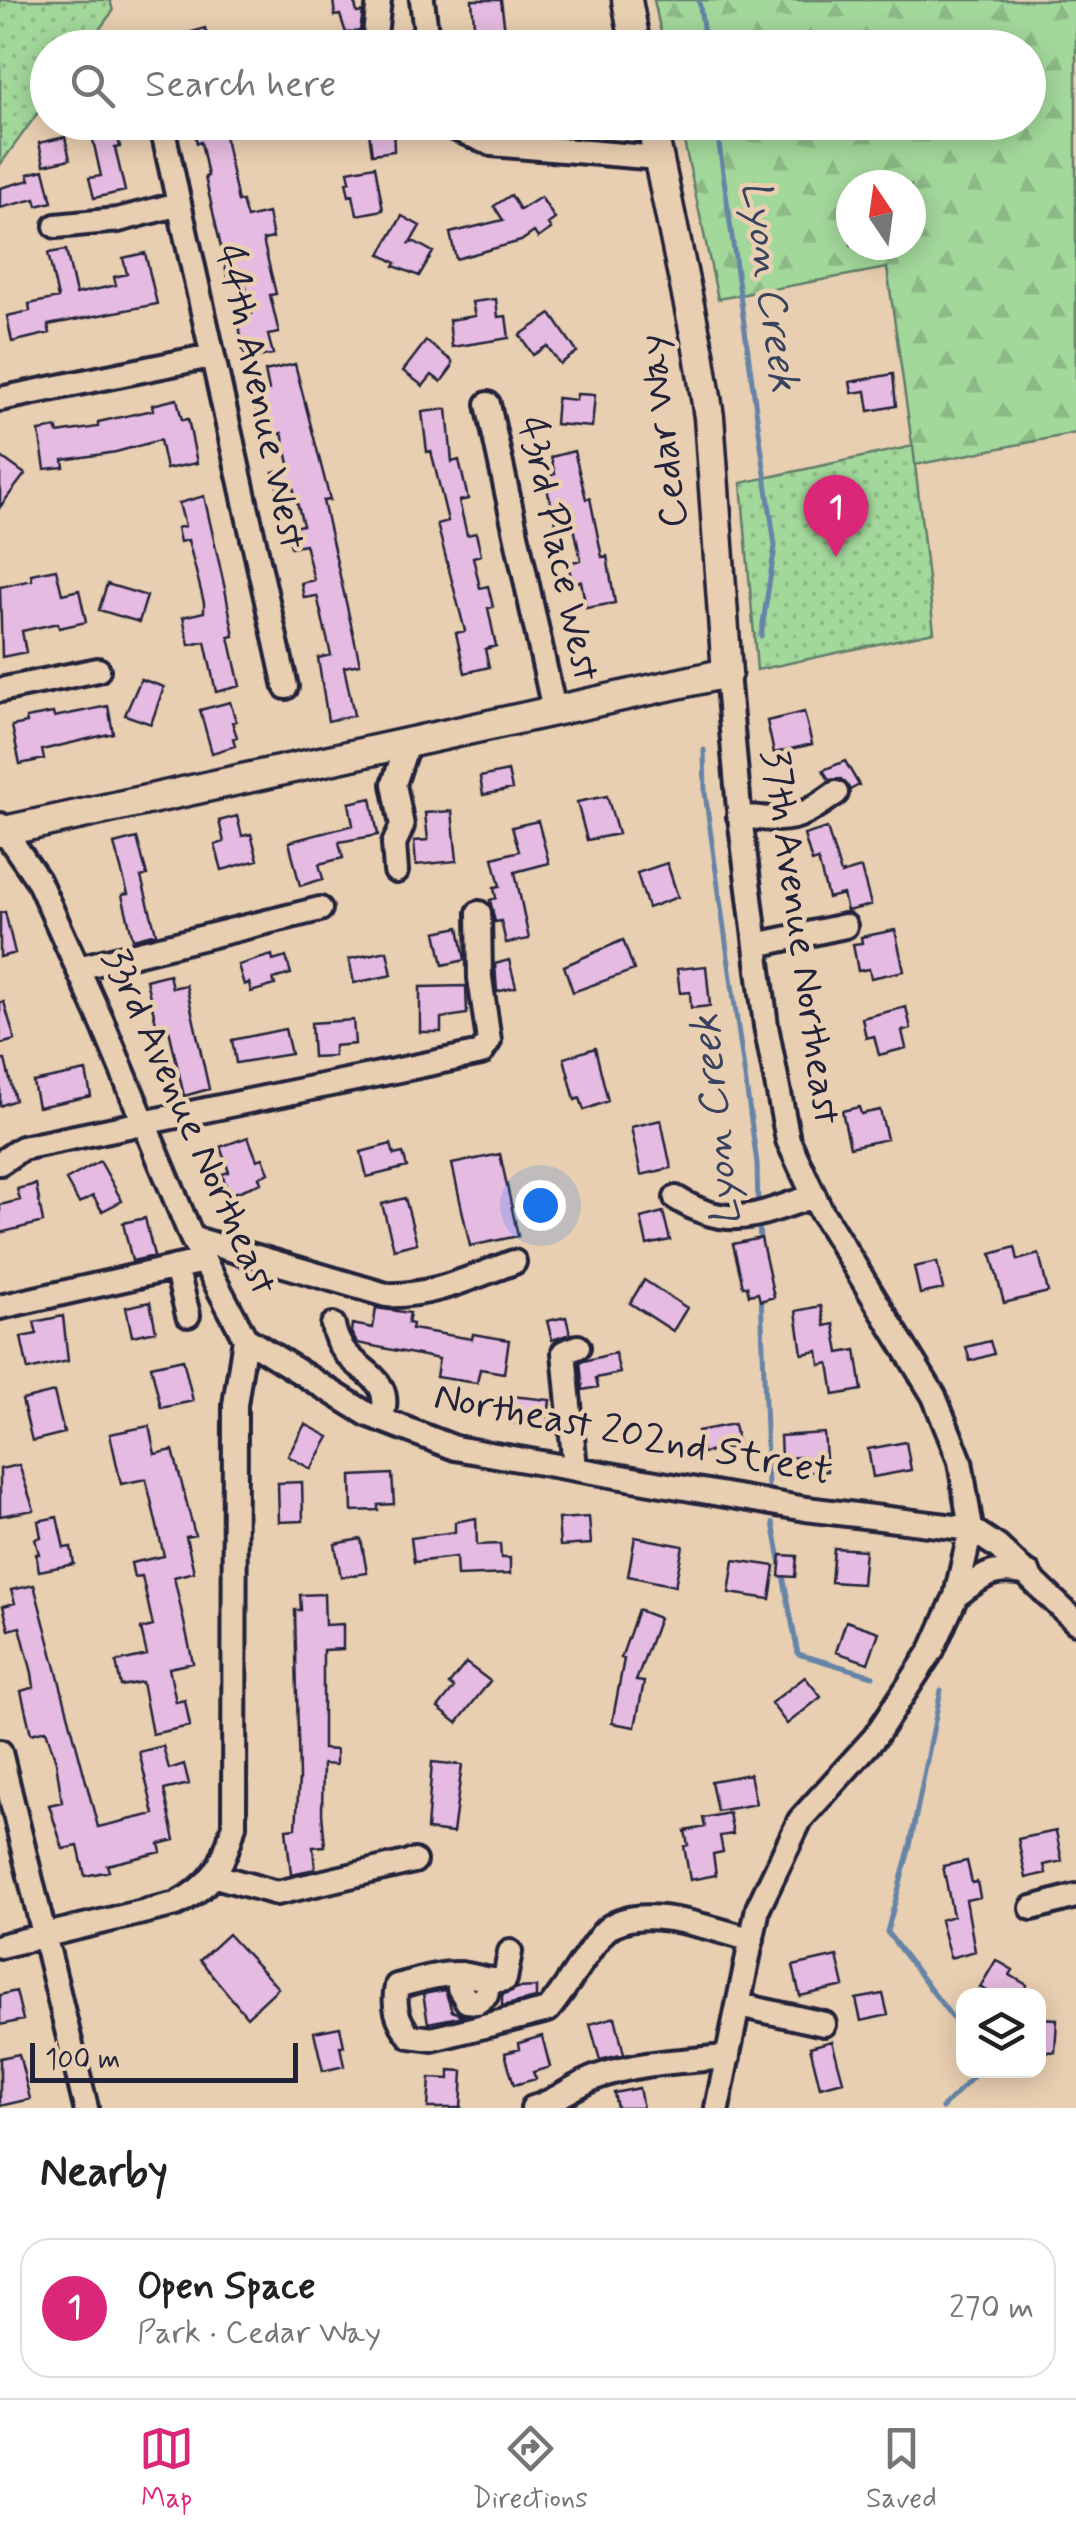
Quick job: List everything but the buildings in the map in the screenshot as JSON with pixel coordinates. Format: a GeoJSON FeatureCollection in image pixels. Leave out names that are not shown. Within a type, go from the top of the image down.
{"type":"FeatureCollection","features":[{"type":"Feature","properties":{"kind":"main road"},"geometry":{"type":"LineString","coordinates":[[627,0],[633,30]]}},
{"type":"Feature","properties":{"kind":"main road","name":"Cedar Way"},"geometry":{"type":"LineString","coordinates":[[654,140],[709,417],[726,673]]}},
{"type":"Feature","properties":{"kind":"main road"},"geometry":{"type":"LineString","coordinates":[[1,830],[726,673]]}},
{"type":"Feature","properties":{"kind":"street"},"geometry":{"type":"LineString","coordinates":[[376,30],[379,0]]}},
{"type":"Feature","properties":{"kind":"street"},"geometry":{"type":"LineString","coordinates":[[422,0],[426,30]]}},
{"type":"Feature","properties":{"kind":"street","name":"44th Avenue West"},"geometry":{"type":"LineString","coordinates":[[165,140],[286,687]]}},
{"type":"Feature","properties":{"kind":"street"},"geometry":{"type":"LineString","coordinates":[[480,140],[658,158]]}},
{"type":"Feature","properties":{"kind":"street"},"geometry":{"type":"LineString","coordinates":[[56,226],[118,220],[179,204]]}},
{"type":"Feature","properties":{"kind":"street"},"geometry":{"type":"LineString","coordinates":[[0,399],[211,356]]}},
{"type":"Feature","properties":{"kind":"street","name":"43rd Place West"},"geometry":{"type":"LineString","coordinates":[[488,404],[554,710]]}},
{"type":"Feature","properties":{"kind":"street"},"geometry":{"type":"LineString","coordinates":[[0,690],[98,670]]}},
{"type":"Feature","properties":{"kind":"street","name":"37th Avenue Northeast"},"geometry":{"type":"LineString","coordinates":[[726,673],[766,1026],[788,1140],[814,1196],[934,1396],[960,1460],[971,1529]]}},
{"type":"Feature","properties":{"kind":"street"},"geometry":{"type":"LineString","coordinates":[[396,871],[394,844],[402,826],[394,784],[407,744]]}},
{"type":"Feature","properties":{"kind":"street"},"geometry":{"type":"LineString","coordinates":[[740,816],[775,820],[803,817],[836,793]]}},
{"type":"Feature","properties":{"kind":"street","name":"33rd Avenue Northeast"},"geometry":{"type":"LineString","coordinates":[[1,830],[38,880],[192,1238],[245,1338],[234,1405],[234,1825],[215,1876]]}},
{"type":"Feature","properties":{"kind":"street"},"geometry":{"type":"LineString","coordinates":[[78,968],[320,909]]}},
{"type":"Feature","properties":{"kind":"street"},"geometry":{"type":"LineString","coordinates":[[0,1163],[22,1148],[480,1053],[489,1041],[480,978],[479,913]]}},
{"type":"Feature","properties":{"kind":"street"},"geometry":{"type":"LineString","coordinates":[[756,945],[846,926]]}},
{"type":"Feature","properties":{"kind":"street"},"geometry":{"type":"LineString","coordinates":[[676,1198],[701,1214],[725,1219],[745,1217],[814,1196]]}},
{"type":"Feature","properties":{"kind":"street"},"geometry":{"type":"LineString","coordinates":[[192,1238],[386,1295],[409,1296],[436,1290],[514,1262]]}},
{"type":"Feature","properties":{"kind":"street"},"geometry":{"type":"LineString","coordinates":[[0,1306],[204,1261]]}},
{"type":"Feature","properties":{"kind":"street"},"geometry":{"type":"LineString","coordinates":[[176,1267],[188,1315]]}},
{"type":"Feature","properties":{"kind":"street"},"geometry":{"type":"LineString","coordinates":[[333,1324],[343,1352],[384,1388],[388,1400],[381,1420]]}},
{"type":"Feature","properties":{"kind":"street","name":"Northeast 202nd Street"},"geometry":{"type":"LineString","coordinates":[[245,1338],[368,1414],[455,1448],[806,1509],[971,1529]]}},
{"type":"Feature","properties":{"kind":"street"},"geometry":{"type":"LineString","coordinates":[[575,1468],[564,1352],[578,1346]]}},
{"type":"Feature","properties":{"kind":"street"},"geometry":{"type":"LineString","coordinates":[[717,2108],[758,1908],[800,1820],[875,1737],[932,1650],[956,1596],[971,1529],[998,1547],[1076,1622]]}},
{"type":"Feature","properties":{"kind":"street"},"geometry":{"type":"LineString","coordinates":[[956,1596],[984,1575],[1005,1569],[1028,1574]]}},
{"type":"Feature","properties":{"kind":"street"},"geometry":{"type":"LineString","coordinates":[[0,1752],[86,2108]]}},
{"type":"Feature","properties":{"kind":"street"},"geometry":{"type":"LineString","coordinates":[[0,1946],[176,1904],[199,1892],[215,1876],[278,1893],[414,1861]]}},
{"type":"Feature","properties":{"kind":"street"},"geometry":{"type":"LineString","coordinates":[[1032,1908],[1076,1896]]}},
{"type":"Feature","properties":{"kind":"street"},"geometry":{"type":"LineString","coordinates":[[510,1952],[504,1979],[461,1974],[397,1986],[394,2000],[399,2022],[410,2036],[432,2038],[548,2010],[605,1930],[633,1915],[702,1926],[752,1940]]}},
{"type":"Feature","properties":{"kind":"street"},"geometry":{"type":"LineString","coordinates":[[739,2004],[824,2024]]}},
{"type":"Feature","properties":{"kind":"street"},"geometry":{"type":"LineString","coordinates":[[533,2108],[618,2070],[728,2057]]}},
{"type":"Feature","properties":{"kind":"green space"},"geometry":{"type":"Polygon","coordinates":[[[0,0],[110,0],[113,11],[99,30],[30,30],[30,124],[0,165],[0,0]]]}},
{"type":"Feature","properties":{"kind":"green space"},"geometry":{"type":"Polygon","coordinates":[[[654,0],[1076,0],[1076,433],[915,465],[887,268],[718,299],[684,140],[1046,140],[1046,30],[660,30],[654,0]]]}},
{"type":"Feature","properties":{"kind":"green space"},"geometry":{"type":"Polygon","coordinates":[[[913,446],[934,632],[757,670],[741,483],[913,446]]]}},
{"type":"Feature","properties":{"kind":"waterway","name":"Lyon Creek"},"geometry":{"type":"LineString","coordinates":[[699,0],[703,30]]}},
{"type":"Feature","properties":{"kind":"waterway","name":"Lyon Creek"},"geometry":{"type":"LineString","coordinates":[[719,140],[775,546],[761,636]]}},
{"type":"Feature","properties":{"kind":"waterway","name":"Lyon Creek"},"geometry":{"type":"LineString","coordinates":[[704,750],[705,793],[757,1163],[758,1208]]}},
{"type":"Feature","properties":{"kind":"waterway","name":"Lyon Creek"},"geometry":{"type":"LineString","coordinates":[[759,1219],[760,1243]]}},
{"type":"Feature","properties":{"kind":"waterway","name":"Lyon Creek"},"geometry":{"type":"LineString","coordinates":[[761,1294],[768,1486]]}},
{"type":"Feature","properties":{"kind":"waterway","name":"Lyon Creek"},"geometry":{"type":"LineString","coordinates":[[773,1523],[798,1654],[873,1676]]}},
{"type":"Feature","properties":{"kind":"waterway","name":"Lyon Creek"},"geometry":{"type":"LineString","coordinates":[[941,1690],[910,1846],[887,1932],[956,2023]]}},
{"type":"Feature","properties":{"kind":"waterway","name":"Lyon Creek"},"geometry":{"type":"LineString","coordinates":[[942,2108],[972,2078]]}},
{"type":"Feature","properties":{"kind":"place","name":"Open Space"},"geometry":{"type":"Point","coordinates":[836,557]}}]}
